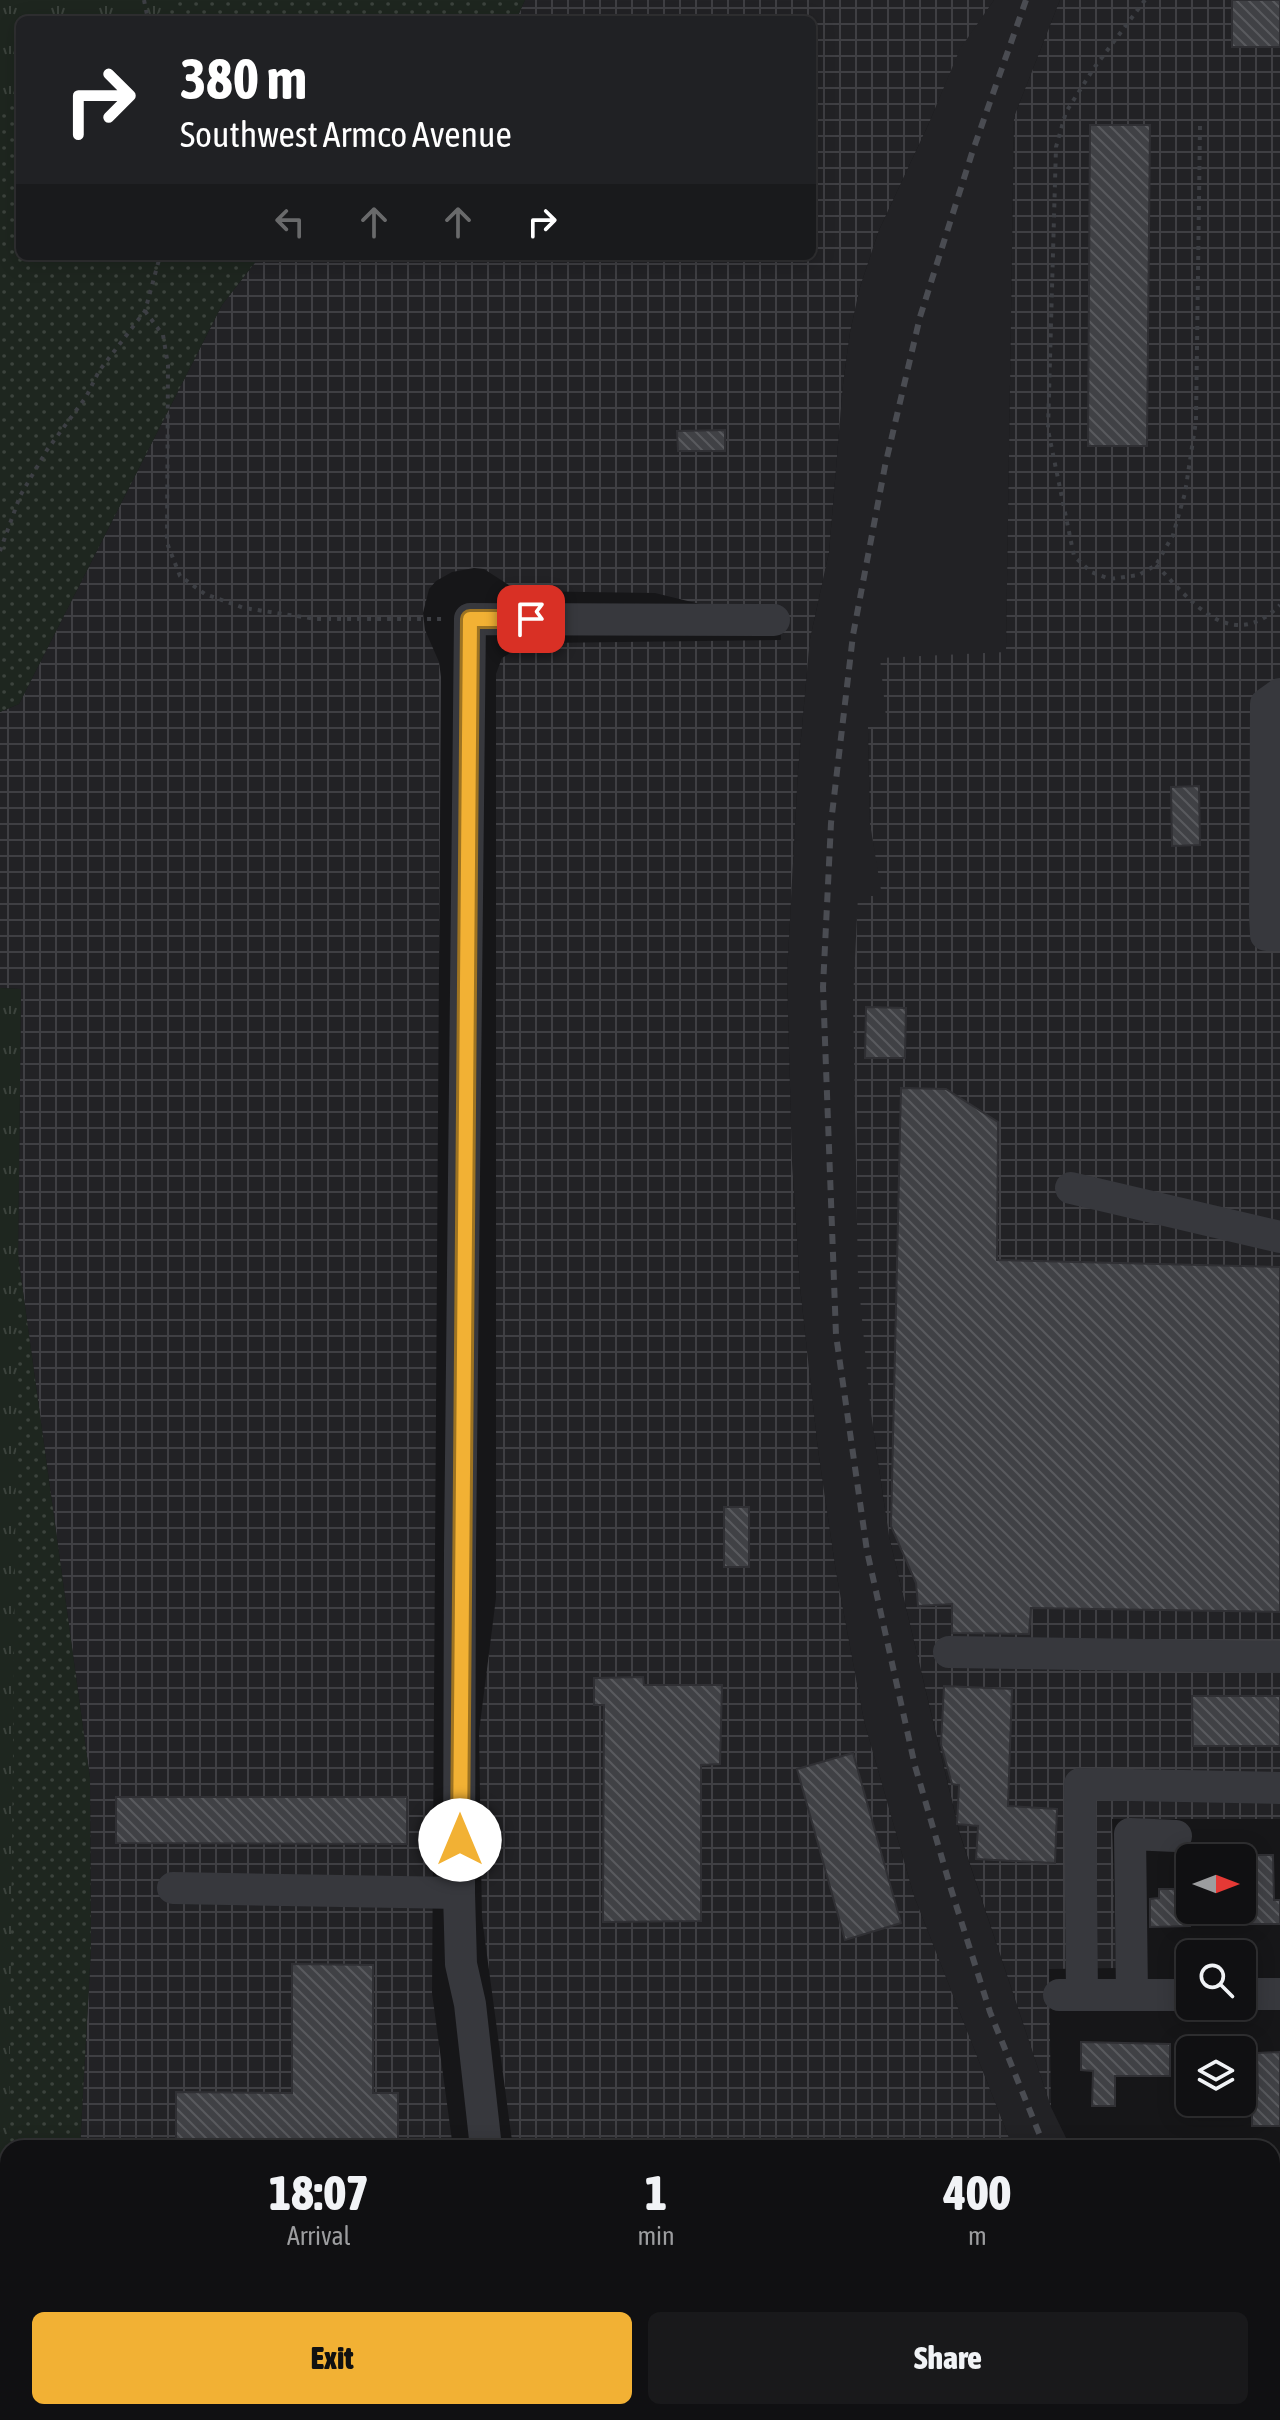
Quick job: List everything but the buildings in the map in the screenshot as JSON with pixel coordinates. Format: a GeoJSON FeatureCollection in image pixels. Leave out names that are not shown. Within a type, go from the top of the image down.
{"type":"FeatureCollection","features":[{"type":"Feature","properties":{"kind":"street"},"geometry":{"type":"LineString","coordinates":[[485,2140],[470,2004],[461,1964],[459,1893],[470,619],[774,620]]}},
{"type":"Feature","properties":{"kind":"street"},"geometry":{"type":"LineString","coordinates":[[1280,694],[1266,704],[1273,864],[1266,935],[1280,935]]}},
{"type":"Feature","properties":{"kind":"street"},"geometry":{"type":"LineString","coordinates":[[1071,1188],[1280,1237]]}},
{"type":"Feature","properties":{"kind":"street"},"geometry":{"type":"LineString","coordinates":[[949,1652],[1280,1657]]}},
{"type":"Feature","properties":{"kind":"street"},"geometry":{"type":"LineString","coordinates":[[1176,1995],[1070,1995],[1080,1784],[1280,1788]]}},
{"type":"Feature","properties":{"kind":"street"},"geometry":{"type":"LineString","coordinates":[[1132,1995],[1130,1834],[1176,1836]]}},
{"type":"Feature","properties":{"kind":"street"},"geometry":{"type":"LineString","coordinates":[[173,1888],[459,1893]]}},
{"type":"Feature","properties":{"kind":"street"},"geometry":{"type":"LineString","coordinates":[[1256,1994],[1280,1994]]}},
{"type":"Feature","properties":{"kind":"path"},"geometry":{"type":"LineString","coordinates":[[1145,0],[1094,68],[1066,112],[1056,147],[1048,430],[1074,556],[1091,572],[1110,579],[1139,575],[1156,565],[1173,535],[1185,493],[1196,421],[1200,126]]}},
{"type":"Feature","properties":{"kind":"path"},"geometry":{"type":"LineString","coordinates":[[0,551],[20,496],[47,450],[86,397],[99,371],[145,311],[159,260]]}},
{"type":"Feature","properties":{"kind":"path"},"geometry":{"type":"LineString","coordinates":[[145,311],[163,335],[168,365],[167,543],[180,576],[205,594],[244,608],[316,619],[470,619]]}},
{"type":"Feature","properties":{"kind":"path"},"geometry":{"type":"LineString","coordinates":[[1156,565],[1205,614],[1224,623],[1256,624],[1280,605]]}},
{"type":"Feature","properties":{"kind":"shaded area"},"geometry":{"type":"Polygon","coordinates":[[[525,0],[994,0],[960,49],[879,230],[860,287],[850,332],[829,552],[810,639],[798,770],[787,975],[792,1161],[800,1287],[818,1450],[836,1572],[864,1721],[914,1896],[1010,2140],[512,2140],[482,1918],[479,1732],[496,1598],[496,674],[502,658],[517,649],[543,643],[781,640],[781,607],[700,604],[655,593],[518,591],[484,569],[474,568],[452,572],[436,581],[429,589],[423,613],[425,630],[439,662],[441,677],[432,1993],[452,2140],[80,2140],[91,1949],[90,1778],[18,1255],[21,989],[0,988],[0,712],[19,704],[222,305],[257,260],[816,260],[816,16],[518,16],[525,0]]]}},
{"type":"Feature","properties":{"kind":"shaded area"},"geometry":{"type":"Polygon","coordinates":[[[994,0],[1060,0],[1014,117],[1006,652],[888,727],[868,728],[870,824],[883,897],[858,897],[871,1414],[889,1536],[960,1835],[1051,2107],[1067,2140],[1010,2140],[914,1896],[864,1721],[836,1572],[818,1450],[800,1287],[792,1161],[787,975],[798,770],[810,639],[829,552],[850,332],[860,287],[879,230],[960,48],[994,0]]]}},
{"type":"Feature","properties":{"kind":"shaded area"},"geometry":{"type":"Polygon","coordinates":[[[1060,0],[1280,0],[1280,1819],[1112,1819],[1116,1968],[1049,1969],[1051,2107],[960,1834],[889,1536],[871,1414],[858,1277],[853,999],[858,896],[882,896],[870,824],[868,727],[887,727],[880,658],[1006,652],[1014,117],[1060,0]]]}},
{"type":"Feature","properties":{"kind":"green space"},"geometry":{"type":"Polygon","coordinates":[[[0,0],[525,0],[518,16],[16,16],[16,260],[257,260],[222,305],[19,704],[0,712],[0,0]]]}},
{"type":"Feature","properties":{"kind":"green space"},"geometry":{"type":"Polygon","coordinates":[[[0,0],[182,0],[154,16],[16,16],[16,96],[0,106],[0,0]]]}},
{"type":"Feature","properties":{"kind":"green space"},"geometry":{"type":"Polygon","coordinates":[[[0,988],[18,1255],[90,1778],[91,1949],[80,2140],[0,2140],[0,988]]]}},
{"type":"Feature","properties":{"kind":"green space"},"geometry":{"type":"Polygon","coordinates":[[[0,988],[21,989],[9,2140],[0,2140],[0,988]]]}},
{"type":"Feature","properties":{"kind":"railway"},"geometry":{"type":"LineString","coordinates":[[1026,0],[972,153],[920,317],[885,466],[853,635],[831,823],[823,987],[836,1335],[867,1551],[915,1766],[951,1889],[990,2012],[1042,2140]]}},
{"type":"Feature","properties":{"kind":"route"},"geometry":{"type":"LineString","coordinates":[[460,1840],[460,1521],[470,619],[531,619]]}}]}
